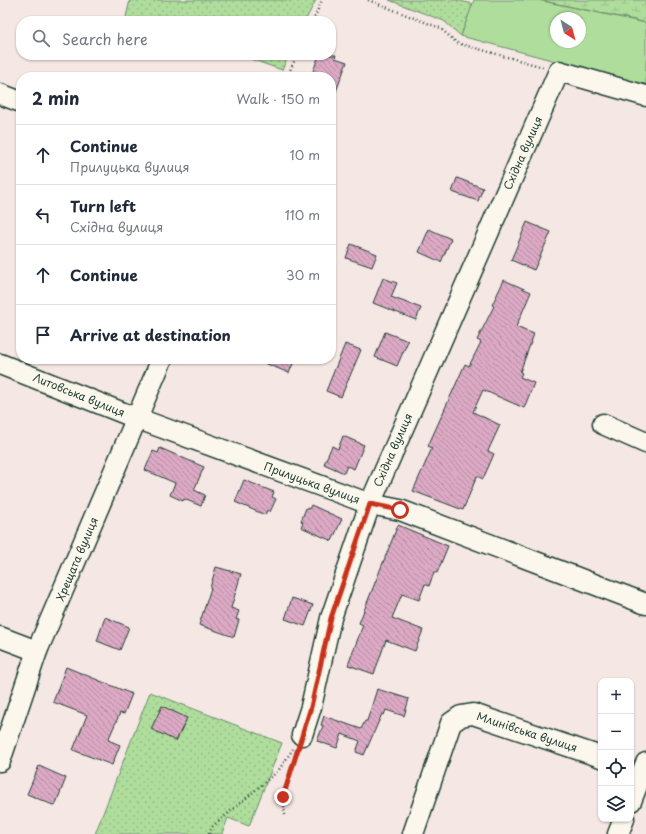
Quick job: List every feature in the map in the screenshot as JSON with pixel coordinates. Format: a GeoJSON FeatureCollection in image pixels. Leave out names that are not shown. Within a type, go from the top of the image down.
{"type":"FeatureCollection","features":[{"type":"Feature","properties":{"kind":"street"},"geometry":{"type":"LineString","coordinates":[[559,71],[646,96]]}},
{"type":"Feature","properties":{"kind":"street","name":"Східна вулиця"},"geometry":{"type":"LineString","coordinates":[[302,735],[311,707],[331,618],[370,504],[559,71]]}},
{"type":"Feature","properties":{"kind":"street"},"geometry":{"type":"LineString","coordinates":[[0,94],[16,100]]}},
{"type":"Feature","properties":{"kind":"street","name":"Литовська вулиця"},"geometry":{"type":"LineString","coordinates":[[0,364],[136,418]]}},
{"type":"Feature","properties":{"kind":"street","name":"Хрещата вулиця"},"geometry":{"type":"LineString","coordinates":[[0,761],[37,651],[160,364]]}},
{"type":"Feature","properties":{"kind":"street","name":"Прилуцька вулиця"},"geometry":{"type":"LineString","coordinates":[[136,418],[370,504],[400,510],[646,604]]}},
{"type":"Feature","properties":{"kind":"street"},"geometry":{"type":"LineString","coordinates":[[603,424],[646,443]]}},
{"type":"Feature","properties":{"kind":"street"},"geometry":{"type":"LineString","coordinates":[[0,637],[37,651]]}},
{"type":"Feature","properties":{"kind":"street","name":"Млинівська вулиця"},"geometry":{"type":"LineString","coordinates":[[413,834],[451,723],[461,716],[473,714],[598,756]]}},
{"type":"Feature","properties":{"kind":"street"},"geometry":{"type":"LineString","coordinates":[[634,792],[642,768]]}},
{"type":"Feature","properties":{"kind":"street"},"geometry":{"type":"LineString","coordinates":[[618,834],[623,822]]}},
{"type":"Feature","properties":{"kind":"path"},"geometry":{"type":"LineString","coordinates":[[315,16],[322,0]]}},
{"type":"Feature","properties":{"kind":"path"},"geometry":{"type":"LineString","coordinates":[[368,0],[440,28],[457,43],[559,71]]}},
{"type":"Feature","properties":{"kind":"path"},"geometry":{"type":"LineString","coordinates":[[289,72],[295,60]]}},
{"type":"Feature","properties":{"kind":"path"},"geometry":{"type":"LineString","coordinates":[[285,815],[283,797],[302,735]]}},
{"type":"Feature","properties":{"kind":"path"},"geometry":{"type":"LineString","coordinates":[[209,834],[212,827],[278,771],[302,735]]}},
{"type":"Feature","properties":{"kind":"green space"},"geometry":{"type":"Polygon","coordinates":[[[130,0],[316,0],[308,16],[126,16],[130,0]]]}},
{"type":"Feature","properties":{"kind":"green space"},"geometry":{"type":"Polygon","coordinates":[[[389,0],[456,0],[473,4],[461,36],[444,21],[389,0]]]}},
{"type":"Feature","properties":{"kind":"green space"},"geometry":{"type":"Polygon","coordinates":[[[474,0],[538,0],[646,23],[646,85],[461,36],[474,0]]]}},
{"type":"Feature","properties":{"kind":"green space"},"geometry":{"type":"Polygon","coordinates":[[[538,0],[646,0],[646,23],[635,20],[538,0]]]}},
{"type":"Feature","properties":{"kind":"green space"},"geometry":{"type":"Polygon","coordinates":[[[253,60],[287,60],[282,70],[253,60]]]}},
{"type":"Feature","properties":{"kind":"green space"},"geometry":{"type":"Polygon","coordinates":[[[150,692],[282,743],[249,826],[228,818],[222,834],[95,834],[150,692]]]}},
{"type":"Feature","properties":{"kind":"building"},"geometry":{"type":"Polygon","coordinates":[[[336,58],[347,62],[336,91],[336,72],[313,72],[317,60],[336,60],[336,58]]]}},
{"type":"Feature","properties":{"kind":"building"},"geometry":{"type":"Polygon","coordinates":[[[457,178],[483,188],[478,201],[452,192],[457,178]]]}},
{"type":"Feature","properties":{"kind":"building"},"geometry":{"type":"Polygon","coordinates":[[[527,222],[551,232],[534,270],[511,260],[527,222]]]}},
{"type":"Feature","properties":{"kind":"building"},"geometry":{"type":"Polygon","coordinates":[[[429,229],[451,239],[441,262],[419,252],[429,229]]]}},
{"type":"Feature","properties":{"kind":"building"},"geometry":{"type":"Polygon","coordinates":[[[351,244],[377,254],[372,267],[346,258],[351,244]]]}},
{"type":"Feature","properties":{"kind":"building"},"geometry":{"type":"Polygon","coordinates":[[[383,278],[397,283],[391,297],[421,308],[416,320],[373,303],[383,278]]]}},
{"type":"Feature","properties":{"kind":"building"},"geometry":{"type":"Polygon","coordinates":[[[504,280],[531,292],[516,327],[534,334],[520,372],[522,373],[520,377],[534,383],[524,408],[483,390],[473,412],[500,425],[488,451],[494,454],[483,479],[477,476],[463,510],[413,491],[432,448],[428,446],[465,364],[469,366],[481,342],[477,340],[494,306],[492,305],[504,280]]]}},
{"type":"Feature","properties":{"kind":"building"},"geometry":{"type":"Polygon","coordinates":[[[385,332],[408,341],[397,366],[375,357],[385,332]]]}},
{"type":"Feature","properties":{"kind":"building"},"geometry":{"type":"Polygon","coordinates":[[[345,344],[361,350],[341,397],[326,391],[345,344]]]}},
{"type":"Feature","properties":{"kind":"building"},"geometry":{"type":"Polygon","coordinates":[[[267,364],[293,364],[289,373],[267,364]]]}},
{"type":"Feature","properties":{"kind":"building"},"geometry":{"type":"Polygon","coordinates":[[[343,436],[364,445],[354,469],[347,466],[344,473],[324,464],[332,446],[338,449],[343,436]]]}},
{"type":"Feature","properties":{"kind":"building"},"geometry":{"type":"Polygon","coordinates":[[[160,448],[204,467],[194,490],[205,495],[201,506],[184,499],[183,501],[170,495],[175,483],[145,470],[153,451],[158,453],[160,448]]]}},
{"type":"Feature","properties":{"kind":"building"},"geometry":{"type":"Polygon","coordinates":[[[244,480],[274,492],[272,497],[276,499],[270,512],[267,510],[265,515],[235,502],[244,480]]]}},
{"type":"Feature","properties":{"kind":"building"},"geometry":{"type":"Polygon","coordinates":[[[311,505],[342,519],[332,541],[301,527],[303,522],[301,521],[306,508],[309,509],[311,505]]]}},
{"type":"Feature","properties":{"kind":"building"},"geometry":{"type":"Polygon","coordinates":[[[398,525],[448,546],[437,573],[434,572],[429,586],[425,584],[419,600],[402,594],[392,618],[423,630],[415,651],[386,640],[374,674],[348,665],[363,625],[359,623],[398,525]]]}},
{"type":"Feature","properties":{"kind":"building"},"geometry":{"type":"Polygon","coordinates":[[[216,567],[241,574],[231,608],[239,611],[236,619],[239,620],[234,637],[199,625],[216,567]]]}},
{"type":"Feature","properties":{"kind":"building"},"geometry":{"type":"Polygon","coordinates":[[[292,598],[313,605],[305,626],[285,619],[292,598]]]}},
{"type":"Feature","properties":{"kind":"building"},"geometry":{"type":"Polygon","coordinates":[[[105,617],[129,627],[120,650],[97,641],[105,617]]]}},
{"type":"Feature","properties":{"kind":"building"},"geometry":{"type":"Polygon","coordinates":[[[66,667],[132,694],[124,714],[120,713],[108,740],[120,745],[112,765],[73,750],[87,715],[53,702],[66,667]]]}},
{"type":"Feature","properties":{"kind":"building"},"geometry":{"type":"Polygon","coordinates":[[[377,689],[409,699],[404,716],[386,710],[384,715],[382,714],[364,755],[356,752],[360,741],[342,734],[337,748],[317,741],[323,726],[321,725],[324,716],[361,729],[365,721],[367,721],[377,689]]]}},
{"type":"Feature","properties":{"kind":"building"},"geometry":{"type":"Polygon","coordinates":[[[162,706],[187,718],[176,741],[151,729],[162,706]]]}},
{"type":"Feature","properties":{"kind":"building"},"geometry":{"type":"Polygon","coordinates":[[[39,766],[66,778],[55,806],[27,794],[39,766]]]}},
{"type":"Feature","properties":{"kind":"route"},"geometry":{"type":"LineString","coordinates":[[283,797],[311,707],[331,618],[370,504],[400,510]]}}]}
